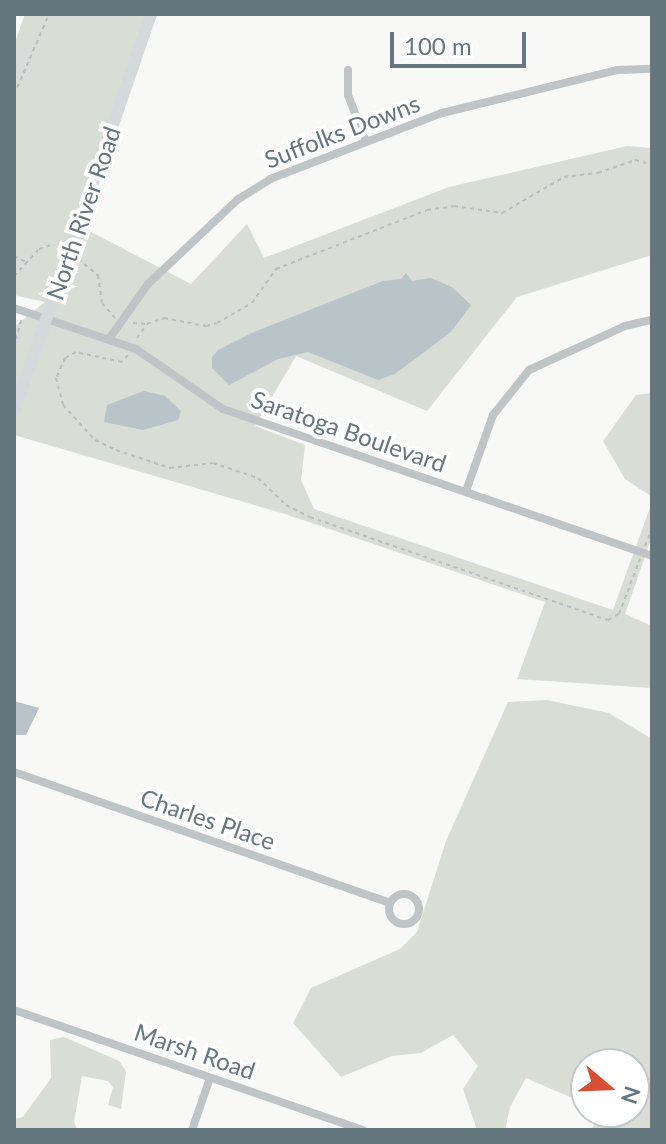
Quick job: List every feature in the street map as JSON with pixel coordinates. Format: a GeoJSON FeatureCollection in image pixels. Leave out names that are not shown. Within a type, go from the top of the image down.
{"type":"FeatureCollection","features":[{"type":"Feature","properties":{"kind":"street","name":"North River Road"},"geometry":{"type":"LineString","coordinates":[[14,412],[151,14]]}},
{"type":"Feature","properties":{"kind":"street","name":"Suffolks Downs"},"geometry":{"type":"LineString","coordinates":[[109,339],[134,298],[244,194],[366,142],[457,109],[617,70],[652,69]]}},
{"type":"Feature","properties":{"kind":"street"},"geometry":{"type":"LineString","coordinates":[[348,70],[348,95],[366,142]]}},
{"type":"Feature","properties":{"kind":"street","name":"Saratoga Boulevard"},"geometry":{"type":"LineString","coordinates":[[17,310],[131,347],[223,409],[652,556]]}},
{"type":"Feature","properties":{"kind":"street"},"geometry":{"type":"LineString","coordinates":[[466,491],[493,415],[529,370],[625,326],[652,320]]}},
{"type":"Feature","properties":{"kind":"street","name":"Charles Place"},"geometry":{"type":"LineString","coordinates":[[14,772],[390,903]]}},
{"type":"Feature","properties":{"kind":"street","name":"Marsh Road"},"geometry":{"type":"LineString","coordinates":[[14,1010],[363,1130]]}},
{"type":"Feature","properties":{"kind":"street"},"geometry":{"type":"LineString","coordinates":[[192,1130],[210,1078]]}},
{"type":"Feature","properties":{"kind":"path"},"geometry":{"type":"LineString","coordinates":[[14,95],[49,14]]}},
{"type":"Feature","properties":{"kind":"path"},"geometry":{"type":"LineString","coordinates":[[78,259],[98,275],[102,303],[119,321],[147,324],[164,318],[217,323],[252,303],[276,269],[427,210],[454,206],[502,213],[564,177],[598,173],[635,160],[652,165]]}},
{"type":"Feature","properties":{"kind":"path"},"geometry":{"type":"LineString","coordinates":[[14,276],[47,242],[54,244]]}},
{"type":"Feature","properties":{"kind":"path"},"geometry":{"type":"LineString","coordinates":[[14,256],[20,261],[28,261]]}},
{"type":"Feature","properties":{"kind":"path"},"geometry":{"type":"LineString","coordinates":[[19,272],[20,261]]}},
{"type":"Feature","properties":{"kind":"path"},"geometry":{"type":"LineString","coordinates":[[14,347],[17,310]]}},
{"type":"Feature","properties":{"kind":"path"},"geometry":{"type":"LineString","coordinates":[[147,324],[122,362],[84,352],[69,355],[56,378],[63,405],[95,440],[116,450],[170,468],[213,463],[258,478],[286,505],[310,517],[608,620],[619,614],[652,528]]}},
{"type":"Feature","properties":{"kind":"shaded area"},"geometry":{"type":"Polygon","coordinates":[[[25,14],[146,14],[74,223],[191,284],[247,224],[264,258],[449,187],[627,146],[652,148],[652,255],[517,297],[427,411],[296,356],[255,426],[305,445],[301,480],[314,509],[613,610],[652,502],[652,536],[625,614],[652,626],[652,688],[517,679],[545,602],[285,514],[14,435],[14,327],[45,302],[14,295],[14,45],[25,14]]]}},
{"type":"Feature","properties":{"kind":"shaded area"},"geometry":{"type":"Polygon","coordinates":[[[406,273],[412,281],[430,278],[452,287],[471,305],[451,332],[395,374],[378,380],[308,352],[278,359],[229,385],[212,368],[212,357],[218,350],[254,332],[383,281],[401,279],[406,273]]]}},
{"type":"Feature","properties":{"kind":"shaded area"},"geometry":{"type":"Polygon","coordinates":[[[144,391],[165,396],[181,411],[178,420],[143,430],[104,422],[107,405],[144,391]]]}},
{"type":"Feature","properties":{"kind":"shaded area"},"geometry":{"type":"Polygon","coordinates":[[[652,393],[652,497],[625,479],[603,441],[636,395],[652,393]]]}},
{"type":"Feature","properties":{"kind":"shaded area"},"geometry":{"type":"Polygon","coordinates":[[[547,700],[609,713],[652,739],[652,1130],[591,1130],[650,1128],[650,1048],[570,1048],[570,1097],[526,1078],[510,1107],[505,1130],[477,1130],[463,1089],[478,1066],[453,1035],[421,1053],[392,1056],[341,1077],[293,1023],[311,988],[400,949],[417,932],[446,841],[508,702],[547,700]]]}},
{"type":"Feature","properties":{"kind":"shaded area"},"geometry":{"type":"Polygon","coordinates":[[[14,701],[39,708],[26,735],[14,735],[14,701]]]}},
{"type":"Feature","properties":{"kind":"shaded area"},"geometry":{"type":"Polygon","coordinates":[[[64,1037],[119,1061],[126,1071],[121,1109],[108,1105],[113,1087],[108,1081],[82,1076],[74,1122],[77,1130],[14,1130],[14,1119],[23,1117],[51,1078],[50,1040],[64,1037]]]}}]}
